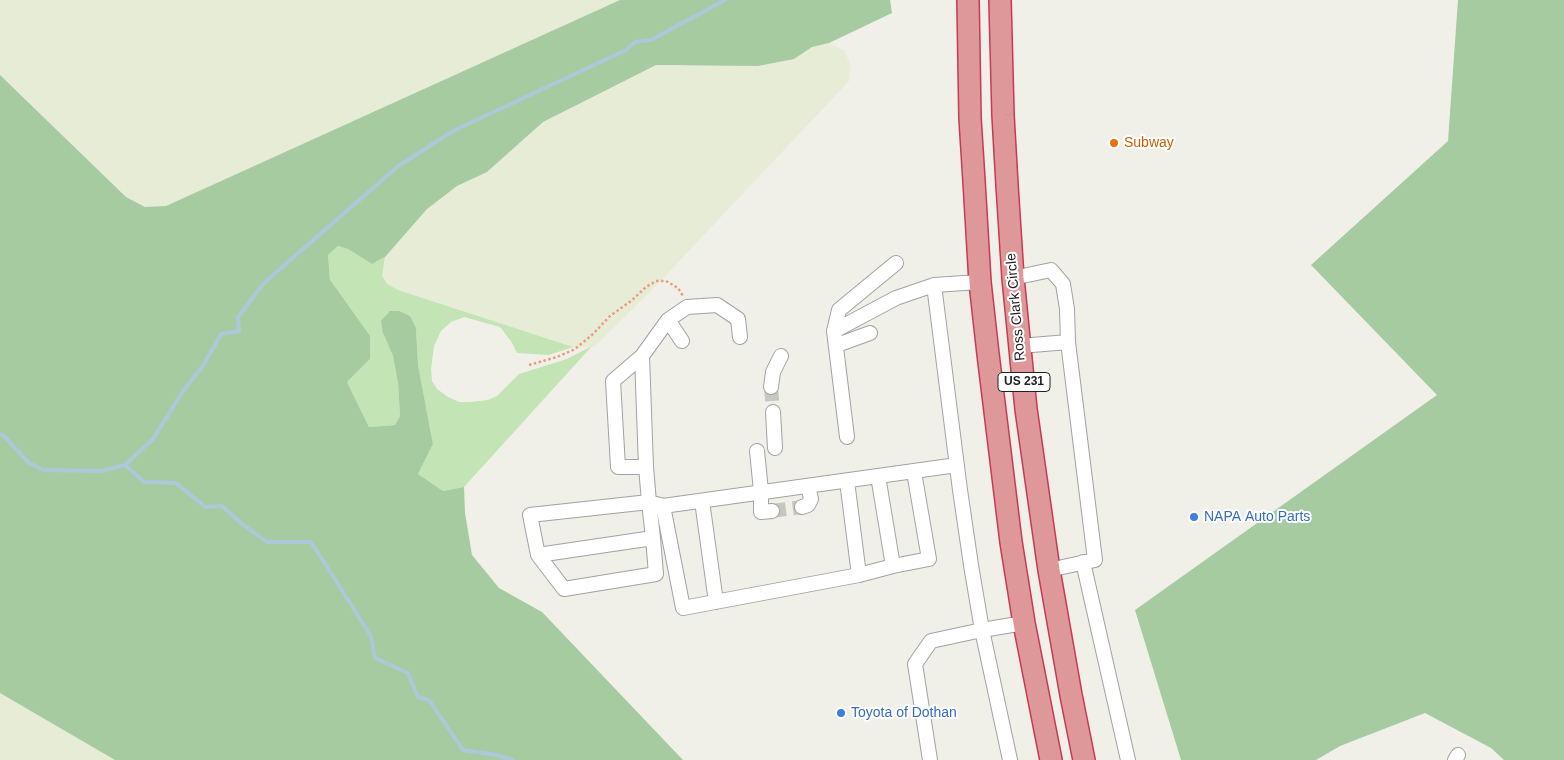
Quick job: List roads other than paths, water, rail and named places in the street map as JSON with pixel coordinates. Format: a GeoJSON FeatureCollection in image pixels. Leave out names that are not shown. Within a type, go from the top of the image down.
{"type":"FeatureCollection","features":[{"type":"Feature","properties":{"kind":"highway","name":"US 231"},"geometry":{"type":"LineString","coordinates":[[968,0],[970,118],[980,282],[1001,469],[1024,623],[1051,760]]}},
{"type":"Feature","properties":{"kind":"highway","name":"Ross Clark Circle"},"geometry":{"type":"LineString","coordinates":[[1000,0],[1003,115],[1013,278],[1020,346],[1035,480],[1056,616],[1084,760]]}},
{"type":"Feature","properties":{"kind":"highway"},"geometry":{"type":"LineString","coordinates":[[970,118],[1003,115]]}},
{"type":"Feature","properties":{"kind":"highway"},"geometry":{"type":"LineString","coordinates":[[980,282],[1013,278]]}},
{"type":"Feature","properties":{"kind":"highway"},"geometry":{"type":"LineString","coordinates":[[1024,623],[1056,616]]}},
{"type":"Feature","properties":{"kind":"lane"},"geometry":{"type":"LineString","coordinates":[[847,436],[836,338],[840,310],[896,263]]}},
{"type":"Feature","properties":{"kind":"lane"},"geometry":{"type":"LineString","coordinates":[[1013,278],[1051,270],[1063,284],[1067,309],[1068,342],[1096,560],[1049,570]]}},
{"type":"Feature","properties":{"kind":"lane"},"geometry":{"type":"LineString","coordinates":[[836,338],[896,298],[934,285],[980,282]]}},
{"type":"Feature","properties":{"kind":"lane"},"geometry":{"type":"LineString","coordinates":[[934,285],[957,465],[982,630],[1010,760]]}},
{"type":"Feature","properties":{"kind":"lane"},"geometry":{"type":"LineString","coordinates":[[646,467],[618,467],[613,381],[642,356],[668,320],[687,307],[717,305],[738,319],[740,336]]}},
{"type":"Feature","properties":{"kind":"lane"},"geometry":{"type":"LineString","coordinates":[[668,320],[682,341]]}},
{"type":"Feature","properties":{"kind":"lane"},"geometry":{"type":"LineString","coordinates":[[836,338],[870,333]]}},
{"type":"Feature","properties":{"kind":"lane"},"geometry":{"type":"LineString","coordinates":[[1020,346],[1068,342]]}},
{"type":"Feature","properties":{"kind":"lane"},"geometry":{"type":"LineString","coordinates":[[642,356],[646,467],[649,502],[653,538],[656,574],[564,589],[538,555],[530,516],[649,502],[663,506],[957,465]]}},
{"type":"Feature","properties":{"kind":"lane"},"geometry":{"type":"LineString","coordinates":[[771,387],[773,372],[782,356]]}},
{"type":"Feature","properties":{"kind":"lane"},"geometry":{"type":"LineString","coordinates":[[772,412],[775,448]]}},
{"type":"Feature","properties":{"kind":"lane"},"geometry":{"type":"LineString","coordinates":[[757,451],[761,512],[772,511]]}},
{"type":"Feature","properties":{"kind":"lane"},"geometry":{"type":"LineString","coordinates":[[663,506],[683,608],[859,575],[929,559],[914,472]]}},
{"type":"Feature","properties":{"kind":"lane"},"geometry":{"type":"LineString","coordinates":[[878,476],[893,566]]}},
{"type":"Feature","properties":{"kind":"lane"},"geometry":{"type":"LineString","coordinates":[[847,481],[859,575]]}},
{"type":"Feature","properties":{"kind":"lane"},"geometry":{"type":"LineString","coordinates":[[802,507],[808,505],[811,499],[808,486]]}},
{"type":"Feature","properties":{"kind":"lane"},"geometry":{"type":"LineString","coordinates":[[702,501],[716,602]]}},
{"type":"Feature","properties":{"kind":"lane"},"geometry":{"type":"LineString","coordinates":[[538,555],[653,538]]}},
{"type":"Feature","properties":{"kind":"lane"},"geometry":{"type":"LineString","coordinates":[[1084,562],[1128,760]]}},
{"type":"Feature","properties":{"kind":"lane"},"geometry":{"type":"LineString","coordinates":[[930,760],[915,664],[931,642],[982,630],[1024,623]]}},
{"type":"Feature","properties":{"kind":"waterway"},"geometry":{"type":"LineString","coordinates":[[125,465],[153,439],[183,391],[203,366],[221,334],[239,331],[238,317],[264,283],[397,167],[453,131],[626,50],[635,42],[651,40],[725,0]]}},
{"type":"Feature","properties":{"kind":"waterway"},"geometry":{"type":"LineString","coordinates":[[0,434],[29,463],[43,470],[102,471],[125,465],[144,482],[176,483],[205,507],[222,506],[242,524],[267,542],[311,542],[371,636],[375,658],[408,673],[418,697],[429,700],[463,750],[496,755],[513,760]]}},
{"type":"Feature","properties":{"kind":"tunnel"},"geometry":{"type":"LineString","coordinates":[[771,387],[773,412]]}},
{"type":"Feature","properties":{"kind":"tunnel"},"geometry":{"type":"LineString","coordinates":[[772,511],[802,507]]}},
{"type":"Feature","properties":{"kind":"place","name":"Subway"},"geometry":{"type":"Point","coordinates":[1114,143]}},
{"type":"Feature","properties":{"kind":"place","name":"NAPA Auto Parts"},"geometry":{"type":"Point","coordinates":[1194,517]}},
{"type":"Feature","properties":{"kind":"place","name":"Toyota of Dothan"},"geometry":{"type":"Point","coordinates":[841,713]}}]}
